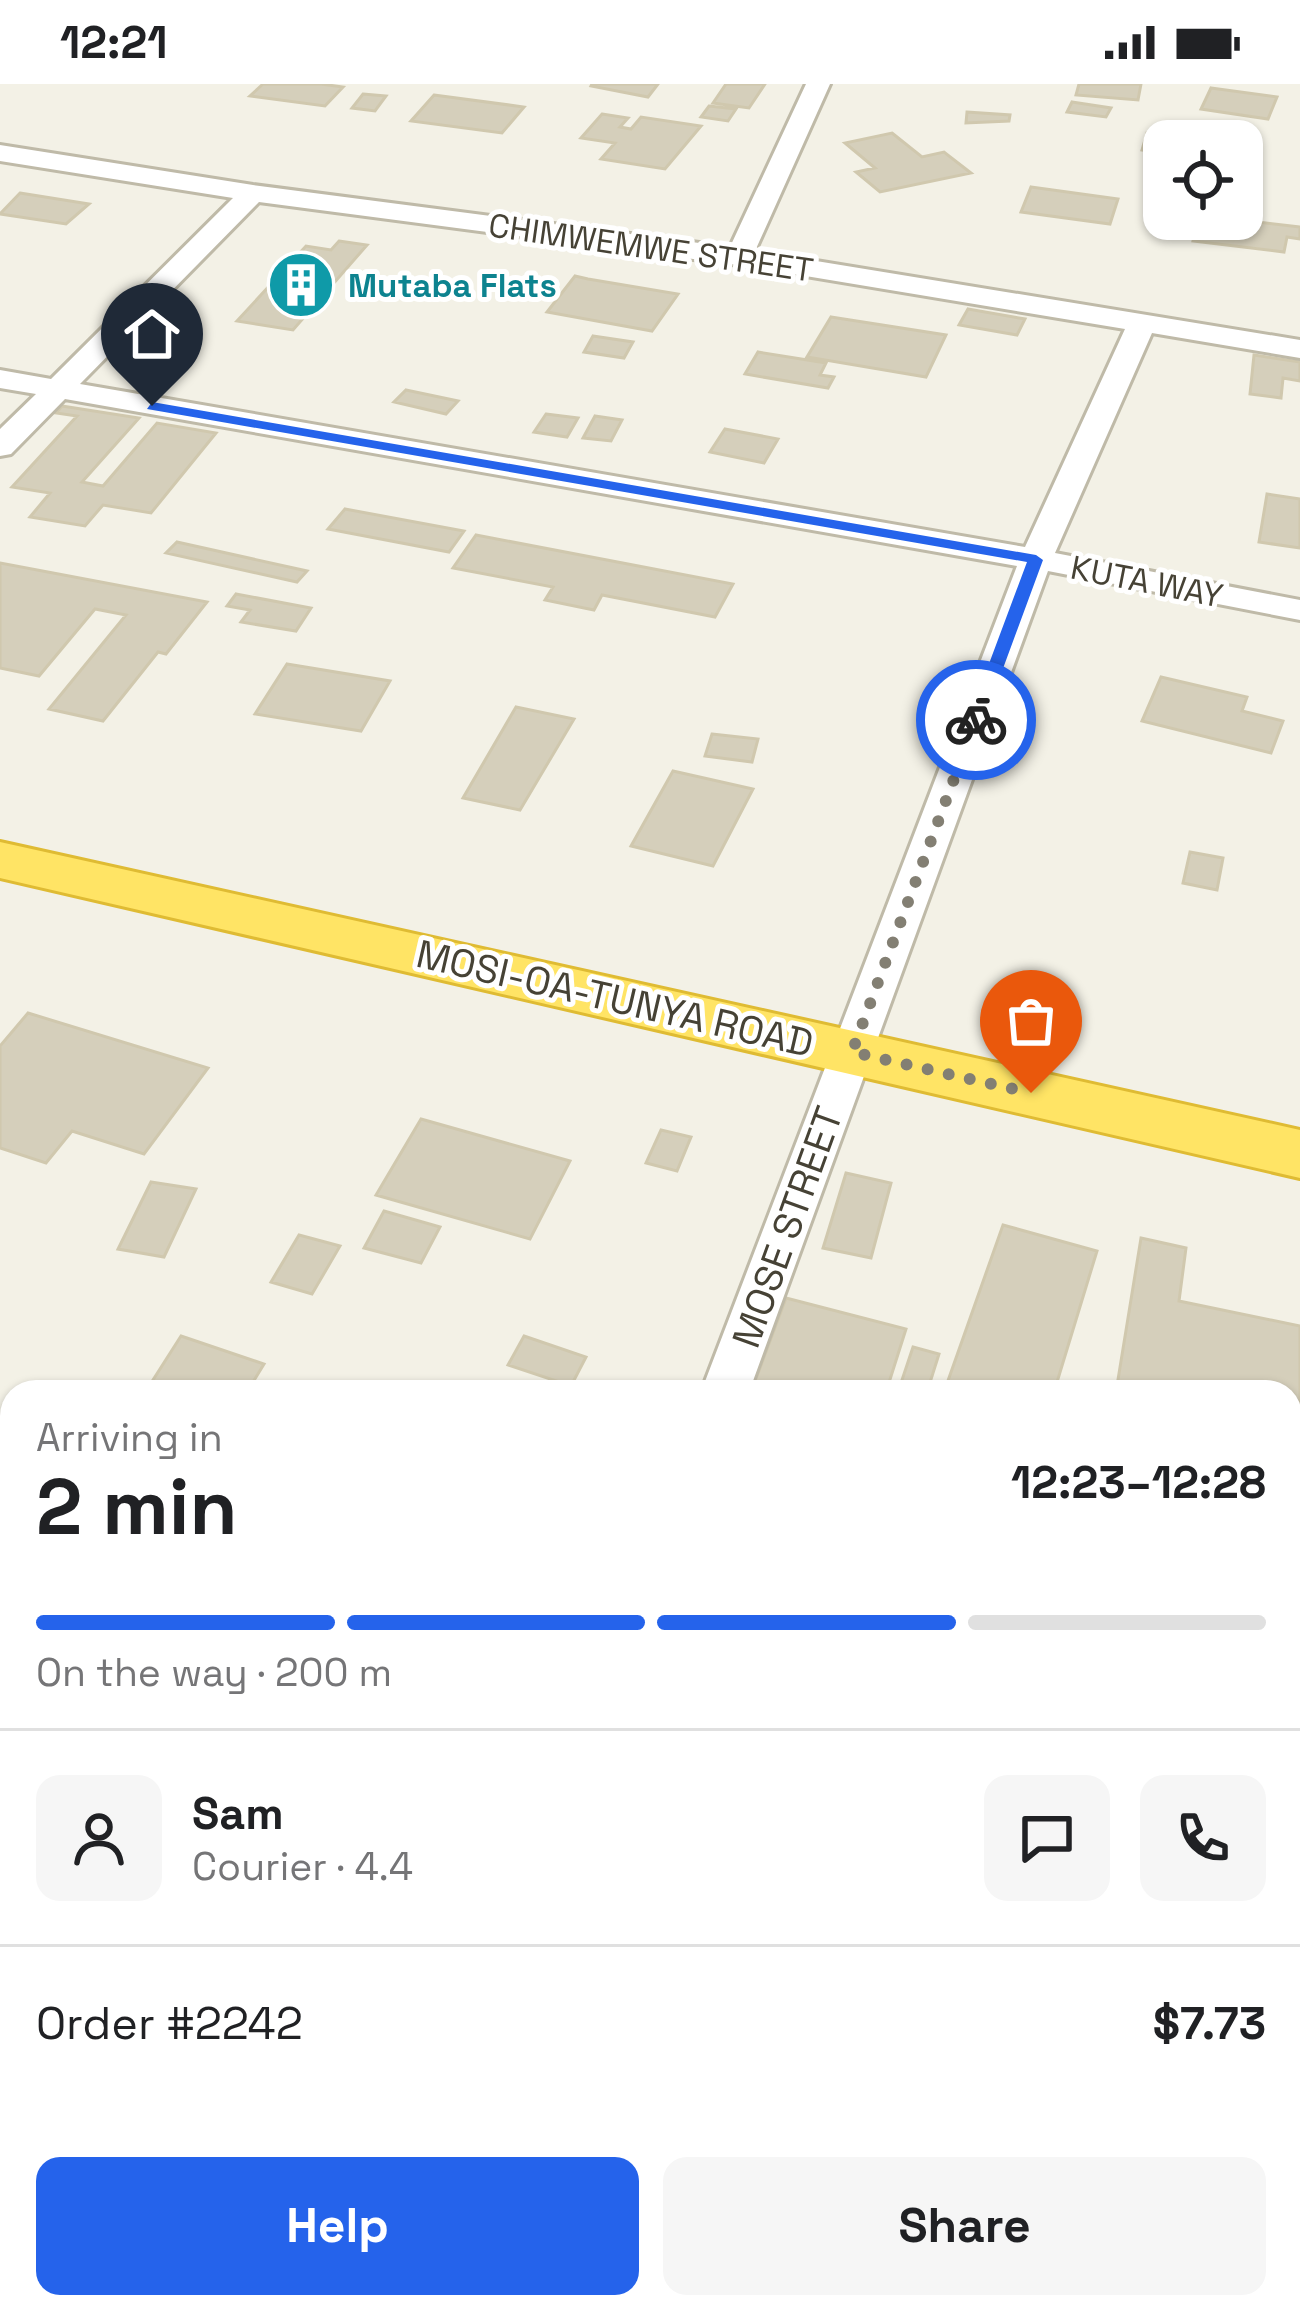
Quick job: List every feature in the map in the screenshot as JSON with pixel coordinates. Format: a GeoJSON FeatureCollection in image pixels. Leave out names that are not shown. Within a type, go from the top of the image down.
{"type":"FeatureCollection","features":[{"type":"Feature","properties":{"kind":"highway","name":"MOSI-OA-TUNYA ROAD"},"geometry":{"type":"LineString","coordinates":[[0,860],[1300,1154]]}},
{"type":"Feature","properties":{"kind":"street"},"geometry":{"type":"LineString","coordinates":[[739,256],[818,84]]}},
{"type":"Feature","properties":{"kind":"street","name":"CHIMWEMWE STREET"},"geometry":{"type":"LineString","coordinates":[[0,153],[253,193],[739,256],[1300,349]]}},
{"type":"Feature","properties":{"kind":"street"},"geometry":{"type":"LineString","coordinates":[[0,447],[253,193]]}},
{"type":"Feature","properties":{"kind":"street","name":"MOSE STREET"},"geometry":{"type":"LineString","coordinates":[[729,1380],[1036,560],[1141,326]]}},
{"type":"Feature","properties":{"kind":"street","name":"KUTA WAY"},"geometry":{"type":"LineString","coordinates":[[0,379],[1300,610]]}},
{"type":"Feature","properties":{"kind":"building"},"geometry":{"type":"Polygon","coordinates":[[[263,84],[343,87],[325,106],[250,96],[263,84]]]}},
{"type":"Feature","properties":{"kind":"building"},"geometry":{"type":"Polygon","coordinates":[[[592,84],[658,84],[648,97],[591,86],[592,84]]]}},
{"type":"Feature","properties":{"kind":"building"},"geometry":{"type":"Polygon","coordinates":[[[726,84],[765,84],[749,108],[713,103],[726,84]]]}},
{"type":"Feature","properties":{"kind":"building"},"geometry":{"type":"Polygon","coordinates":[[[1079,84],[1141,84],[1138,100],[1076,95],[1079,84]]]}},
{"type":"Feature","properties":{"kind":"building"},"geometry":{"type":"Polygon","coordinates":[[[1211,88],[1277,97],[1268,119],[1201,109],[1211,88]]]}},
{"type":"Feature","properties":{"kind":"building"},"geometry":{"type":"Polygon","coordinates":[[[363,94],[386,96],[375,111],[352,108],[363,94]]]}},
{"type":"Feature","properties":{"kind":"building"},"geometry":{"type":"Polygon","coordinates":[[[434,95],[524,107],[502,133],[411,121],[434,95]]]}},
{"type":"Feature","properties":{"kind":"building"},"geometry":{"type":"Polygon","coordinates":[[[1072,102],[1111,108],[1106,117],[1067,112],[1072,102]]]}},
{"type":"Feature","properties":{"kind":"building"},"geometry":{"type":"Polygon","coordinates":[[[709,106],[736,109],[728,121],[701,117],[709,106]]]}},
{"type":"Feature","properties":{"kind":"building"},"geometry":{"type":"Polygon","coordinates":[[[967,112],[1010,115],[1009,121],[966,123],[967,112]]]}},
{"type":"Feature","properties":{"kind":"building"},"geometry":{"type":"Polygon","coordinates":[[[602,114],[628,118],[620,127],[631,129],[641,117],[701,126],[665,169],[601,159],[615,143],[581,138],[602,114]]]}},
{"type":"Feature","properties":{"kind":"building"},"geometry":{"type":"Polygon","coordinates":[[[892,133],[922,157],[944,152],[971,173],[880,192],[856,172],[875,168],[845,143],[892,133]]]}},
{"type":"Feature","properties":{"kind":"building"},"geometry":{"type":"Polygon","coordinates":[[[1031,187],[1118,199],[1110,224],[1021,212],[1031,187]]]}},
{"type":"Feature","properties":{"kind":"building"},"geometry":{"type":"Polygon","coordinates":[[[20,193],[89,204],[66,224],[0,214],[20,193]]]}},
{"type":"Feature","properties":{"kind":"building"},"geometry":{"type":"Polygon","coordinates":[[[1263,223],[1300,227],[1300,239],[1287,237],[1284,252],[1193,241],[1263,240],[1263,223]]]}},
{"type":"Feature","properties":{"kind":"building","name":"Mutaba Flats"},"geometry":{"type":"Polygon","coordinates":[[[339,241],[367,245],[293,330],[237,321],[306,246],[331,250],[339,241]]]}},
{"type":"Feature","properties":{"kind":"building"},"geometry":{"type":"Polygon","coordinates":[[[575,276],[678,294],[652,331],[547,312],[575,276]]]}},
{"type":"Feature","properties":{"kind":"building"},"geometry":{"type":"Polygon","coordinates":[[[968,309],[1025,319],[1017,335],[959,325],[968,309]]]}},
{"type":"Feature","properties":{"kind":"building"},"geometry":{"type":"Polygon","coordinates":[[[831,317],[946,335],[926,377],[807,357],[831,317]]]}},
{"type":"Feature","properties":{"kind":"building"},"geometry":{"type":"Polygon","coordinates":[[[593,336],[633,342],[624,358],[584,352],[593,336]]]}},
{"type":"Feature","properties":{"kind":"building"},"geometry":{"type":"Polygon","coordinates":[[[758,352],[826,363],[820,375],[834,377],[828,388],[745,374],[758,352]]]}},
{"type":"Feature","properties":{"kind":"building"},"geometry":{"type":"Polygon","coordinates":[[[1254,355],[1300,362],[1300,381],[1283,378],[1281,398],[1250,394],[1254,355]]]}},
{"type":"Feature","properties":{"kind":"building"},"geometry":{"type":"Polygon","coordinates":[[[406,390],[458,401],[446,414],[394,402],[406,390]]]}},
{"type":"Feature","properties":{"kind":"building"},"geometry":{"type":"Polygon","coordinates":[[[62,406],[139,418],[82,482],[103,486],[157,423],[216,433],[151,513],[103,505],[85,526],[30,517],[50,493],[12,487],[77,416],[56,413],[62,406]]]}},
{"type":"Feature","properties":{"kind":"building"},"geometry":{"type":"Polygon","coordinates":[[[546,414],[578,418],[567,437],[534,432],[546,414]]]}},
{"type":"Feature","properties":{"kind":"building"},"geometry":{"type":"Polygon","coordinates":[[[595,416],[622,420],[611,441],[583,438],[595,416]]]}},
{"type":"Feature","properties":{"kind":"building"},"geometry":{"type":"Polygon","coordinates":[[[725,429],[778,439],[764,463],[710,452],[725,429]]]}},
{"type":"Feature","properties":{"kind":"building"},"geometry":{"type":"Polygon","coordinates":[[[1267,494],[1300,499],[1300,548],[1259,542],[1267,494]]]}},
{"type":"Feature","properties":{"kind":"building"},"geometry":{"type":"Polygon","coordinates":[[[345,509],[464,531],[449,552],[328,529],[345,509]]]}},
{"type":"Feature","properties":{"kind":"building"},"geometry":{"type":"Polygon","coordinates":[[[476,535],[733,584],[715,617],[602,595],[594,610],[545,600],[553,587],[453,568],[476,535]]]}},
{"type":"Feature","properties":{"kind":"building"},"geometry":{"type":"Polygon","coordinates":[[[177,542],[307,571],[297,582],[166,553],[177,542]]]}},
{"type":"Feature","properties":{"kind":"building"},"geometry":{"type":"Polygon","coordinates":[[[0,563],[207,602],[166,654],[158,652],[103,721],[49,709],[126,615],[95,609],[39,676],[0,668],[0,563]]]}},
{"type":"Feature","properties":{"kind":"building"},"geometry":{"type":"Polygon","coordinates":[[[236,594],[311,608],[296,631],[241,622],[250,610],[227,606],[236,594]]]}},
{"type":"Feature","properties":{"kind":"building"},"geometry":{"type":"Polygon","coordinates":[[[287,664],[390,681],[361,731],[255,714],[287,664]]]}},
{"type":"Feature","properties":{"kind":"building"},"geometry":{"type":"Polygon","coordinates":[[[1161,677],[1247,697],[1242,711],[1283,721],[1271,753],[1142,721],[1161,677]]]}},
{"type":"Feature","properties":{"kind":"building"},"geometry":{"type":"Polygon","coordinates":[[[516,707],[574,719],[520,810],[463,798],[516,707]]]}},
{"type":"Feature","properties":{"kind":"building"},"geometry":{"type":"Polygon","coordinates":[[[712,734],[758,739],[752,762],[705,756],[712,734]]]}},
{"type":"Feature","properties":{"kind":"building"},"geometry":{"type":"Polygon","coordinates":[[[673,771],[753,789],[713,866],[631,846],[673,771]]]}},
{"type":"Feature","properties":{"kind":"building"},"geometry":{"type":"Polygon","coordinates":[[[1190,852],[1223,858],[1217,890],[1183,883],[1190,852]]]}},
{"type":"Feature","properties":{"kind":"building"},"geometry":{"type":"Polygon","coordinates":[[[28,1013],[208,1068],[144,1154],[72,1131],[46,1163],[0,1148],[0,1046],[28,1013]]]}},
{"type":"Feature","properties":{"kind":"building"},"geometry":{"type":"Polygon","coordinates":[[[421,1119],[570,1161],[530,1239],[376,1195],[421,1119]]]}},
{"type":"Feature","properties":{"kind":"building"},"geometry":{"type":"Polygon","coordinates":[[[661,1130],[691,1137],[677,1171],[646,1163],[661,1130]]]}},
{"type":"Feature","properties":{"kind":"building"},"geometry":{"type":"Polygon","coordinates":[[[846,1173],[891,1183],[871,1258],[823,1248],[846,1173]]]}},
{"type":"Feature","properties":{"kind":"building"},"geometry":{"type":"Polygon","coordinates":[[[151,1182],[196,1189],[164,1257],[118,1249],[151,1182]]]}},
{"type":"Feature","properties":{"kind":"building"},"geometry":{"type":"Polygon","coordinates":[[[384,1211],[440,1227],[421,1263],[364,1248],[384,1211]]]}},
{"type":"Feature","properties":{"kind":"building"},"geometry":{"type":"Polygon","coordinates":[[[1003,1225],[1097,1251],[1058,1380],[948,1380],[1003,1225]]]}},
{"type":"Feature","properties":{"kind":"building"},"geometry":{"type":"Polygon","coordinates":[[[299,1235],[340,1246],[312,1294],[271,1282],[299,1235]]]}},
{"type":"Feature","properties":{"kind":"building"},"geometry":{"type":"Polygon","coordinates":[[[1141,1238],[1186,1248],[1179,1301],[1300,1326],[1300,1380],[1118,1380],[1141,1238]]]}},
{"type":"Feature","properties":{"kind":"building"},"geometry":{"type":"Polygon","coordinates":[[[786,1298],[906,1329],[890,1380],[755,1380],[786,1298]]]}},
{"type":"Feature","properties":{"kind":"building"},"geometry":{"type":"Polygon","coordinates":[[[181,1336],[264,1364],[254,1380],[153,1380],[181,1336]]]}},
{"type":"Feature","properties":{"kind":"building"},"geometry":{"type":"Polygon","coordinates":[[[524,1336],[586,1357],[574,1380],[553,1380],[508,1365],[524,1336]]]}},
{"type":"Feature","properties":{"kind":"building"},"geometry":{"type":"Polygon","coordinates":[[[913,1347],[939,1354],[931,1380],[902,1380],[913,1347]]]}},
{"type":"Feature","properties":{"kind":"way so far"},"geometry":{"type":"LineString","coordinates":[[976,720],[852,1052],[1031,1093]]}},
{"type":"Feature","properties":{"kind":"place","name":"Mutaba Flats"},"geometry":{"type":"Point","coordinates":[301,285]}},
{"type":"Feature","properties":{"kind":"route"},"geometry":{"type":"LineString","coordinates":[[152,406],[1036,560],[976,720]]}}]}
